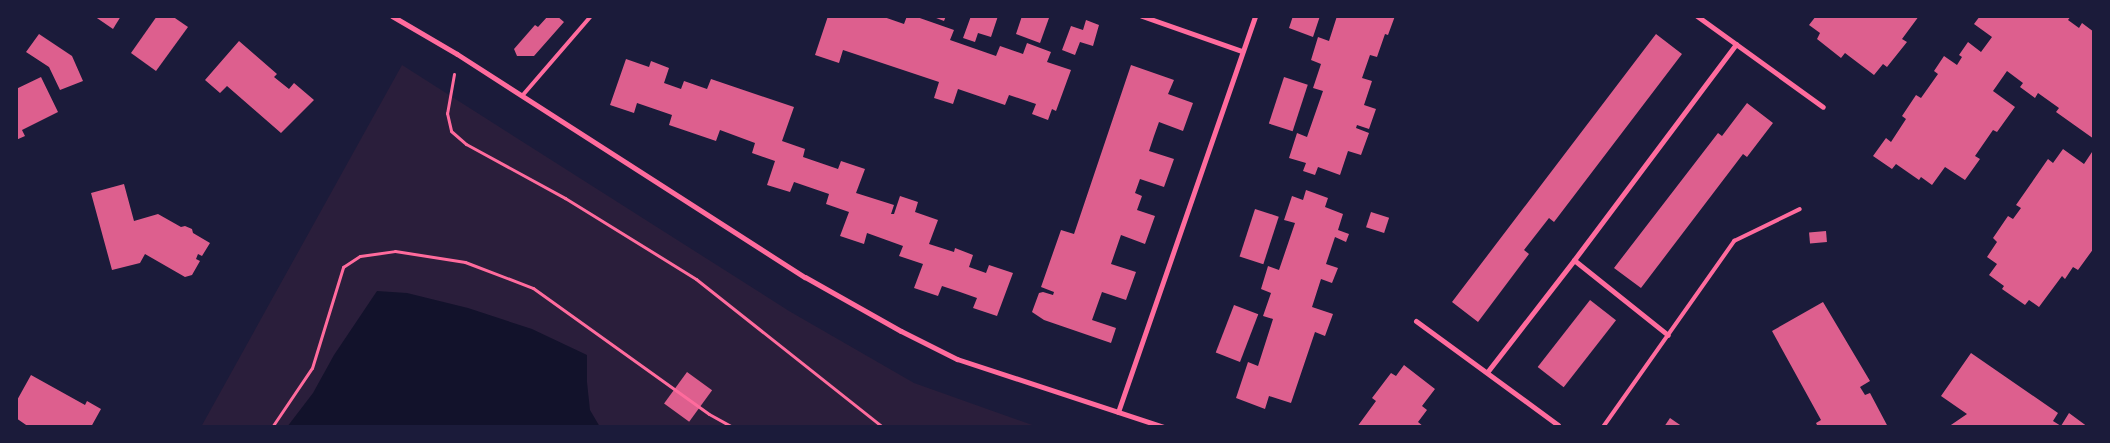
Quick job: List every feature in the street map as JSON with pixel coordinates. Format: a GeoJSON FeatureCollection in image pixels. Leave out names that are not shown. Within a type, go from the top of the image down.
{"type":"FeatureCollection","features":[{"type":"Feature","properties":{"kind":"street"},"geometry":{"type":"LineString","coordinates":[[392,16],[457,54],[805,277],[901,332],[957,359],[1164,427]]}},
{"type":"Feature","properties":{"kind":"street"},"geometry":{"type":"LineString","coordinates":[[1142,16],[1242,51]]}},
{"type":"Feature","properties":{"kind":"street"},"geometry":{"type":"LineString","coordinates":[[1118,412],[1254,16]]}},
{"type":"Feature","properties":{"kind":"street"},"geometry":{"type":"LineString","coordinates":[[1698,16],[1823,107]]}},
{"type":"Feature","properties":{"kind":"street"},"geometry":{"type":"LineString","coordinates":[[1488,371],[1736,44]]}},
{"type":"Feature","properties":{"kind":"street"},"geometry":{"type":"LineString","coordinates":[[1574,260],[1668,336]]}},
{"type":"Feature","properties":{"kind":"street"},"geometry":{"type":"LineString","coordinates":[[1416,321],[1488,371],[1558,425]]}},
{"type":"Feature","properties":{"kind":"lane"},"geometry":{"type":"LineString","coordinates":[[522,96],[591,16]]}},
{"type":"Feature","properties":{"kind":"lane"},"geometry":{"type":"LineString","coordinates":[[1603,427],[1734,240],[1800,209]]}},
{"type":"Feature","properties":{"kind":"path"},"geometry":{"type":"LineString","coordinates":[[457,54],[447,113],[451,132],[466,144],[565,198],[696,279],[883,427]]}},
{"type":"Feature","properties":{"kind":"path"},"geometry":{"type":"LineString","coordinates":[[272,427],[312,368],[343,267],[360,256],[395,250],[465,262],[533,288],[709,414],[732,427]]}},
{"type":"Feature","properties":{"kind":"shaded area"},"geometry":{"type":"Polygon","coordinates":[[[402,65],[789,311],[914,383],[1038,427],[201,427],[402,65]]]}},
{"type":"Feature","properties":{"kind":"shaded area"},"geometry":{"type":"Polygon","coordinates":[[[377,291],[407,293],[468,308],[532,329],[587,355],[590,410],[600,427],[287,427],[313,393],[334,355],[377,291]]]}},
{"type":"Feature","properties":{"kind":"building"},"geometry":{"type":"Polygon","coordinates":[[[94,16],[121,16],[113,29],[94,16]]]}},
{"type":"Feature","properties":{"kind":"building"},"geometry":{"type":"Polygon","coordinates":[[[157,16],[172,16],[188,27],[156,71],[131,53],[157,16]]]}},
{"type":"Feature","properties":{"kind":"building"},"geometry":{"type":"Polygon","coordinates":[[[548,16],[557,16],[564,22],[534,56],[517,56],[514,49],[535,25],[538,27],[548,16]]]}},
{"type":"Feature","properties":{"kind":"building"},"geometry":{"type":"Polygon","coordinates":[[[828,16],[881,16],[904,24],[907,16],[914,16],[954,30],[950,40],[996,56],[1000,46],[1023,54],[1027,43],[1051,52],[1047,62],[1071,70],[1056,111],[1052,109],[1048,120],[1032,114],[1036,104],[1009,95],[1005,105],[958,89],[953,104],[934,98],[939,82],[843,50],[839,63],[815,55],[828,16]]]}},
{"type":"Feature","properties":{"kind":"building"},"geometry":{"type":"Polygon","coordinates":[[[931,16],[946,16],[944,21],[931,16]]]}},
{"type":"Feature","properties":{"kind":"building"},"geometry":{"type":"Polygon","coordinates":[[[971,16],[998,16],[991,37],[978,33],[975,42],[963,38],[971,16]]]}},
{"type":"Feature","properties":{"kind":"building"},"geometry":{"type":"Polygon","coordinates":[[[1022,16],[1049,18],[1040,43],[1016,34],[1022,16]]]}},
{"type":"Feature","properties":{"kind":"building"},"geometry":{"type":"Polygon","coordinates":[[[1293,16],[1320,16],[1313,37],[1289,28],[1293,16]]]}},
{"type":"Feature","properties":{"kind":"building"},"geometry":{"type":"Polygon","coordinates":[[[1337,16],[1395,16],[1388,35],[1385,34],[1377,57],[1370,55],[1362,78],[1372,81],[1364,105],[1376,109],[1369,129],[1357,125],[1356,128],[1369,133],[1361,155],[1348,151],[1340,175],[1318,167],[1315,175],[1303,171],[1306,163],[1289,158],[1297,133],[1307,137],[1323,91],[1313,88],[1321,64],[1311,60],[1318,37],[1329,41],[1337,16]]]}},
{"type":"Feature","properties":{"kind":"building"},"geometry":{"type":"Polygon","coordinates":[[[1816,16],[1919,16],[1902,39],[1907,42],[1887,67],[1883,64],[1874,75],[1845,53],[1841,58],[1817,39],[1820,33],[1809,25],[1816,16]]]}},
{"type":"Feature","properties":{"kind":"building"},"geometry":{"type":"Polygon","coordinates":[[[1980,16],[2071,16],[2068,20],[2079,28],[2082,23],[2094,32],[2094,139],[2056,112],[2059,108],[2038,93],[2035,98],[2020,87],[2023,83],[2007,71],[1993,91],[2015,107],[1997,132],[1993,130],[1975,156],[1980,159],[1965,180],[1945,167],[1932,185],[1921,177],[1919,180],[1896,164],[1892,169],[1873,156],[1886,138],[1891,142],[1906,119],[1902,116],[1916,95],[1921,98],[1938,74],[1934,71],[1944,56],[1957,65],[1962,57],[1959,55],[1968,42],[1981,52],[1992,37],[1974,24],[1980,16]]]}},
{"type":"Feature","properties":{"kind":"building"},"geometry":{"type":"Polygon","coordinates":[[[1086,20],[1099,25],[1093,46],[1080,42],[1075,55],[1062,50],[1071,26],[1083,30],[1086,20]]]}},
{"type":"Feature","properties":{"kind":"building"},"geometry":{"type":"Polygon","coordinates":[[[39,34],[72,56],[83,81],[60,90],[49,67],[26,52],[39,34]]]}},
{"type":"Feature","properties":{"kind":"building"},"geometry":{"type":"Polygon","coordinates":[[[1656,34],[1682,54],[1554,222],[1549,218],[1524,250],[1529,254],[1478,322],[1452,302],[1656,34]]]}},
{"type":"Feature","properties":{"kind":"building"},"geometry":{"type":"Polygon","coordinates":[[[239,41],[277,74],[274,77],[289,89],[294,83],[314,100],[281,133],[227,86],[220,93],[205,80],[239,41]]]}},
{"type":"Feature","properties":{"kind":"building"},"geometry":{"type":"Polygon","coordinates":[[[626,59],[649,67],[651,61],[669,68],[664,83],[681,89],[684,81],[707,89],[711,79],[794,107],[782,141],[805,149],[803,157],[838,169],[841,161],[865,169],[856,193],[894,205],[891,214],[894,214],[900,196],[918,202],[915,212],[938,220],[929,244],[954,252],[955,248],[973,255],[969,267],[986,273],[989,265],[1013,273],[997,316],[973,308],[977,298],[960,292],[942,286],[938,296],[914,288],[923,264],[899,256],[903,246],[867,233],[864,244],[840,236],[849,212],[826,204],[829,194],[794,182],[790,192],[767,185],[775,161],[752,153],[755,143],[720,130],[716,141],[669,125],[672,115],[637,103],[634,113],[610,105],[626,59]]]}},
{"type":"Feature","properties":{"kind":"building"},"geometry":{"type":"Polygon","coordinates":[[[1131,65],[1174,80],[1168,94],[1193,103],[1183,131],[1159,122],[1154,136],[1149,151],[1174,159],[1164,187],[1140,179],[1135,193],[1142,196],[1137,210],[1155,216],[1145,244],[1121,235],[1111,264],[1136,272],[1126,300],[1102,292],[1092,320],[1116,328],[1111,343],[1044,320],[1032,312],[1039,293],[1043,292],[1053,295],[1054,292],[1041,287],[1061,230],[1074,234],[1131,65]]]}},
{"type":"Feature","properties":{"kind":"building"},"geometry":{"type":"Polygon","coordinates":[[[41,77],[58,112],[22,130],[25,136],[16,140],[16,89],[41,77]]]}},
{"type":"Feature","properties":{"kind":"building"},"geometry":{"type":"Polygon","coordinates":[[[1284,77],[1308,85],[1293,131],[1269,124],[1284,77]]]}},
{"type":"Feature","properties":{"kind":"building"},"geometry":{"type":"Polygon","coordinates":[[[1747,103],[1773,123],[1747,157],[1743,154],[1641,288],[1614,268],[1718,133],[1722,136],[1747,103]]]}},
{"type":"Feature","properties":{"kind":"building"},"geometry":{"type":"Polygon","coordinates":[[[2063,149],[2084,164],[2094,149],[2094,248],[2078,270],[2073,267],[2065,279],[2062,276],[2039,307],[2029,300],[2025,305],[2002,289],[2004,286],[1989,275],[1997,264],[1987,257],[1997,242],[1993,238],[2008,216],[2013,219],[2021,208],[2016,205],[2048,159],[2053,163],[2063,149]]]}},
{"type":"Feature","properties":{"kind":"building"},"geometry":{"type":"Polygon","coordinates":[[[124,184],[134,221],[158,214],[181,227],[185,226],[192,229],[193,233],[210,243],[202,256],[198,254],[196,259],[200,261],[192,275],[185,277],[145,254],[140,263],[112,270],[91,193],[124,184]]]}},
{"type":"Feature","properties":{"kind":"building"},"geometry":{"type":"Polygon","coordinates":[[[1306,190],[1328,198],[1325,207],[1343,214],[1338,230],[1349,234],[1346,242],[1335,237],[1326,264],[1338,268],[1332,283],[1321,279],[1312,307],[1333,314],[1325,336],[1315,332],[1291,403],[1269,396],[1265,409],[1236,398],[1248,362],[1258,366],[1273,319],[1263,316],[1271,293],[1261,289],[1268,266],[1279,270],[1295,223],[1284,220],[1292,196],[1303,200],[1306,190]]]}},
{"type":"Feature","properties":{"kind":"building"},"geometry":{"type":"Polygon","coordinates":[[[1255,209],[1279,217],[1263,264],[1240,257],[1255,209]]]}},
{"type":"Feature","properties":{"kind":"building"},"geometry":{"type":"Polygon","coordinates":[[[1371,212],[1389,218],[1384,233],[1366,227],[1371,212]]]}},
{"type":"Feature","properties":{"kind":"building"},"geometry":{"type":"Polygon","coordinates":[[[1826,231],[1827,242],[1810,243],[1809,232],[1826,231]]]}},
{"type":"Feature","properties":{"kind":"building"},"geometry":{"type":"Polygon","coordinates":[[[1590,300],[1616,320],[1564,387],[1538,367],[1590,300]]]}},
{"type":"Feature","properties":{"kind":"building"},"geometry":{"type":"Polygon","coordinates":[[[1823,302],[1870,381],[1860,387],[1865,395],[1870,393],[1888,427],[1818,427],[1816,423],[1821,420],[1772,331],[1823,302]]]}},
{"type":"Feature","properties":{"kind":"building"},"geometry":{"type":"Polygon","coordinates":[[[1234,305],[1258,314],[1240,362],[1216,353],[1234,305]]]}},
{"type":"Feature","properties":{"kind":"building"},"geometry":{"type":"Polygon","coordinates":[[[1971,353],[2058,413],[2053,421],[2061,426],[2069,413],[2088,427],[1948,427],[1967,414],[1941,396],[1971,353]]]}},
{"type":"Feature","properties":{"kind":"building"},"geometry":{"type":"Polygon","coordinates":[[[1404,365],[1435,389],[1422,406],[1427,410],[1418,422],[1424,427],[1357,427],[1376,401],[1372,398],[1391,373],[1396,376],[1404,365]]]}},
{"type":"Feature","properties":{"kind":"building"},"geometry":{"type":"Polygon","coordinates":[[[687,372],[712,390],[689,422],[664,404],[687,372]]]}},
{"type":"Feature","properties":{"kind":"building"},"geometry":{"type":"Polygon","coordinates":[[[31,375],[85,405],[87,401],[101,409],[91,427],[29,427],[16,418],[16,402],[31,375]]]}},
{"type":"Feature","properties":{"kind":"building"},"geometry":{"type":"Polygon","coordinates":[[[1670,418],[1683,427],[1664,427],[1670,418]]]}}]}
